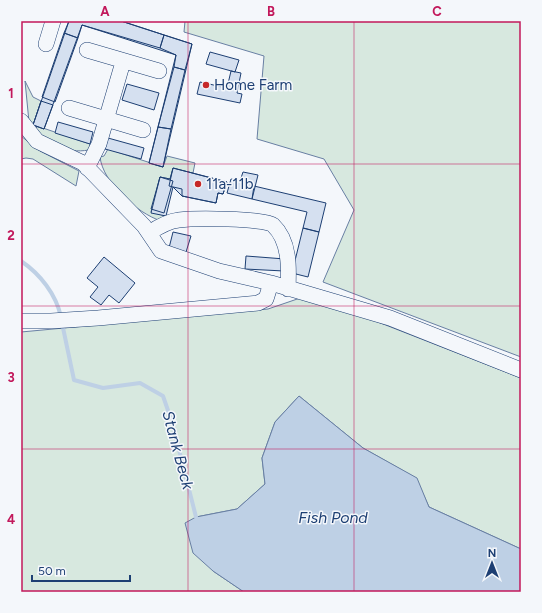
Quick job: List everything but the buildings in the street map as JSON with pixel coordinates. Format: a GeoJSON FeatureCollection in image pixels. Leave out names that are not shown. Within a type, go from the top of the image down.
{"type":"FeatureCollection","features":[{"type":"Feature","properties":{"kind":"lane"},"geometry":{"type":"LineString","coordinates":[[46,44],[53,21]]}},
{"type":"Feature","properties":{"kind":"lane"},"geometry":{"type":"LineString","coordinates":[[87,50],[159,71]]}},
{"type":"Feature","properties":{"kind":"lane"},"geometry":{"type":"LineString","coordinates":[[87,168],[99,144],[124,62]]}},
{"type":"Feature","properties":{"kind":"lane"},"geometry":{"type":"LineString","coordinates":[[68,108],[144,130]]}},
{"type":"Feature","properties":{"kind":"lane"},"geometry":{"type":"LineString","coordinates":[[21,121],[37,141],[83,163],[144,226],[162,251],[219,271],[271,283],[390,318],[521,370]]}},
{"type":"Feature","properties":{"kind":"lane"},"geometry":{"type":"LineString","coordinates":[[149,233],[161,225],[178,220],[250,220],[264,221],[272,224],[280,234],[287,250],[288,289]]}},
{"type":"Feature","properties":{"kind":"lane"},"geometry":{"type":"LineString","coordinates":[[21,321],[75,320],[258,303],[266,299],[271,283]]}},
{"type":"Feature","properties":{"kind":"shaded area"},"geometry":{"type":"Polygon","coordinates":[[[185,21],[521,21],[521,357],[323,282],[354,210],[324,159],[257,139],[264,56],[184,32],[185,21]]]}},
{"type":"Feature","properties":{"kind":"shaded area"},"geometry":{"type":"Polygon","coordinates":[[[25,81],[33,97],[41,101],[33,125],[29,122],[25,81]]]}},
{"type":"Feature","properties":{"kind":"shaded area"},"geometry":{"type":"Polygon","coordinates":[[[37,126],[90,144],[89,150],[73,151],[60,147],[35,131],[37,126]]]}},
{"type":"Feature","properties":{"kind":"shaded area"},"geometry":{"type":"Polygon","coordinates":[[[21,136],[40,151],[79,171],[76,186],[33,159],[21,159],[21,136]]]}},
{"type":"Feature","properties":{"kind":"shaded area"},"geometry":{"type":"Polygon","coordinates":[[[108,149],[163,167],[167,156],[195,163],[193,173],[173,169],[170,179],[160,177],[151,212],[166,216],[161,221],[132,204],[114,187],[102,167],[100,157],[104,156],[108,149]]]}},
{"type":"Feature","properties":{"kind":"shaded area"},"geometry":{"type":"Polygon","coordinates":[[[309,295],[521,378],[521,549],[429,507],[416,478],[363,448],[299,396],[275,422],[262,458],[265,484],[237,509],[196,517],[213,571],[244,592],[21,592],[21,332],[268,309],[309,295]]]}},
{"type":"Feature","properties":{"kind":"water","name":"Fish Pond"},"geometry":{"type":"Polygon","coordinates":[[[299,396],[363,448],[417,478],[429,507],[521,549],[521,592],[244,592],[213,571],[193,553],[185,523],[196,517],[237,509],[265,484],[262,458],[275,422],[299,396]]]}},
{"type":"Feature","properties":{"kind":"waterway","name":"Stank Beck"},"geometry":{"type":"LineString","coordinates":[[21,261],[41,278],[55,300],[61,317]]}},
{"type":"Feature","properties":{"kind":"waterway","name":"Stank Beck"},"geometry":{"type":"LineString","coordinates":[[62,323],[74,380],[103,388],[140,383],[163,396],[172,422],[196,517]]}},
{"type":"Feature","properties":{"kind":"place","name":"Home Farm"},"geometry":{"type":"Point","coordinates":[206,85]}},
{"type":"Feature","properties":{"kind":"place","name":"11a-11b"},"geometry":{"type":"Point","coordinates":[198,184]}}]}
